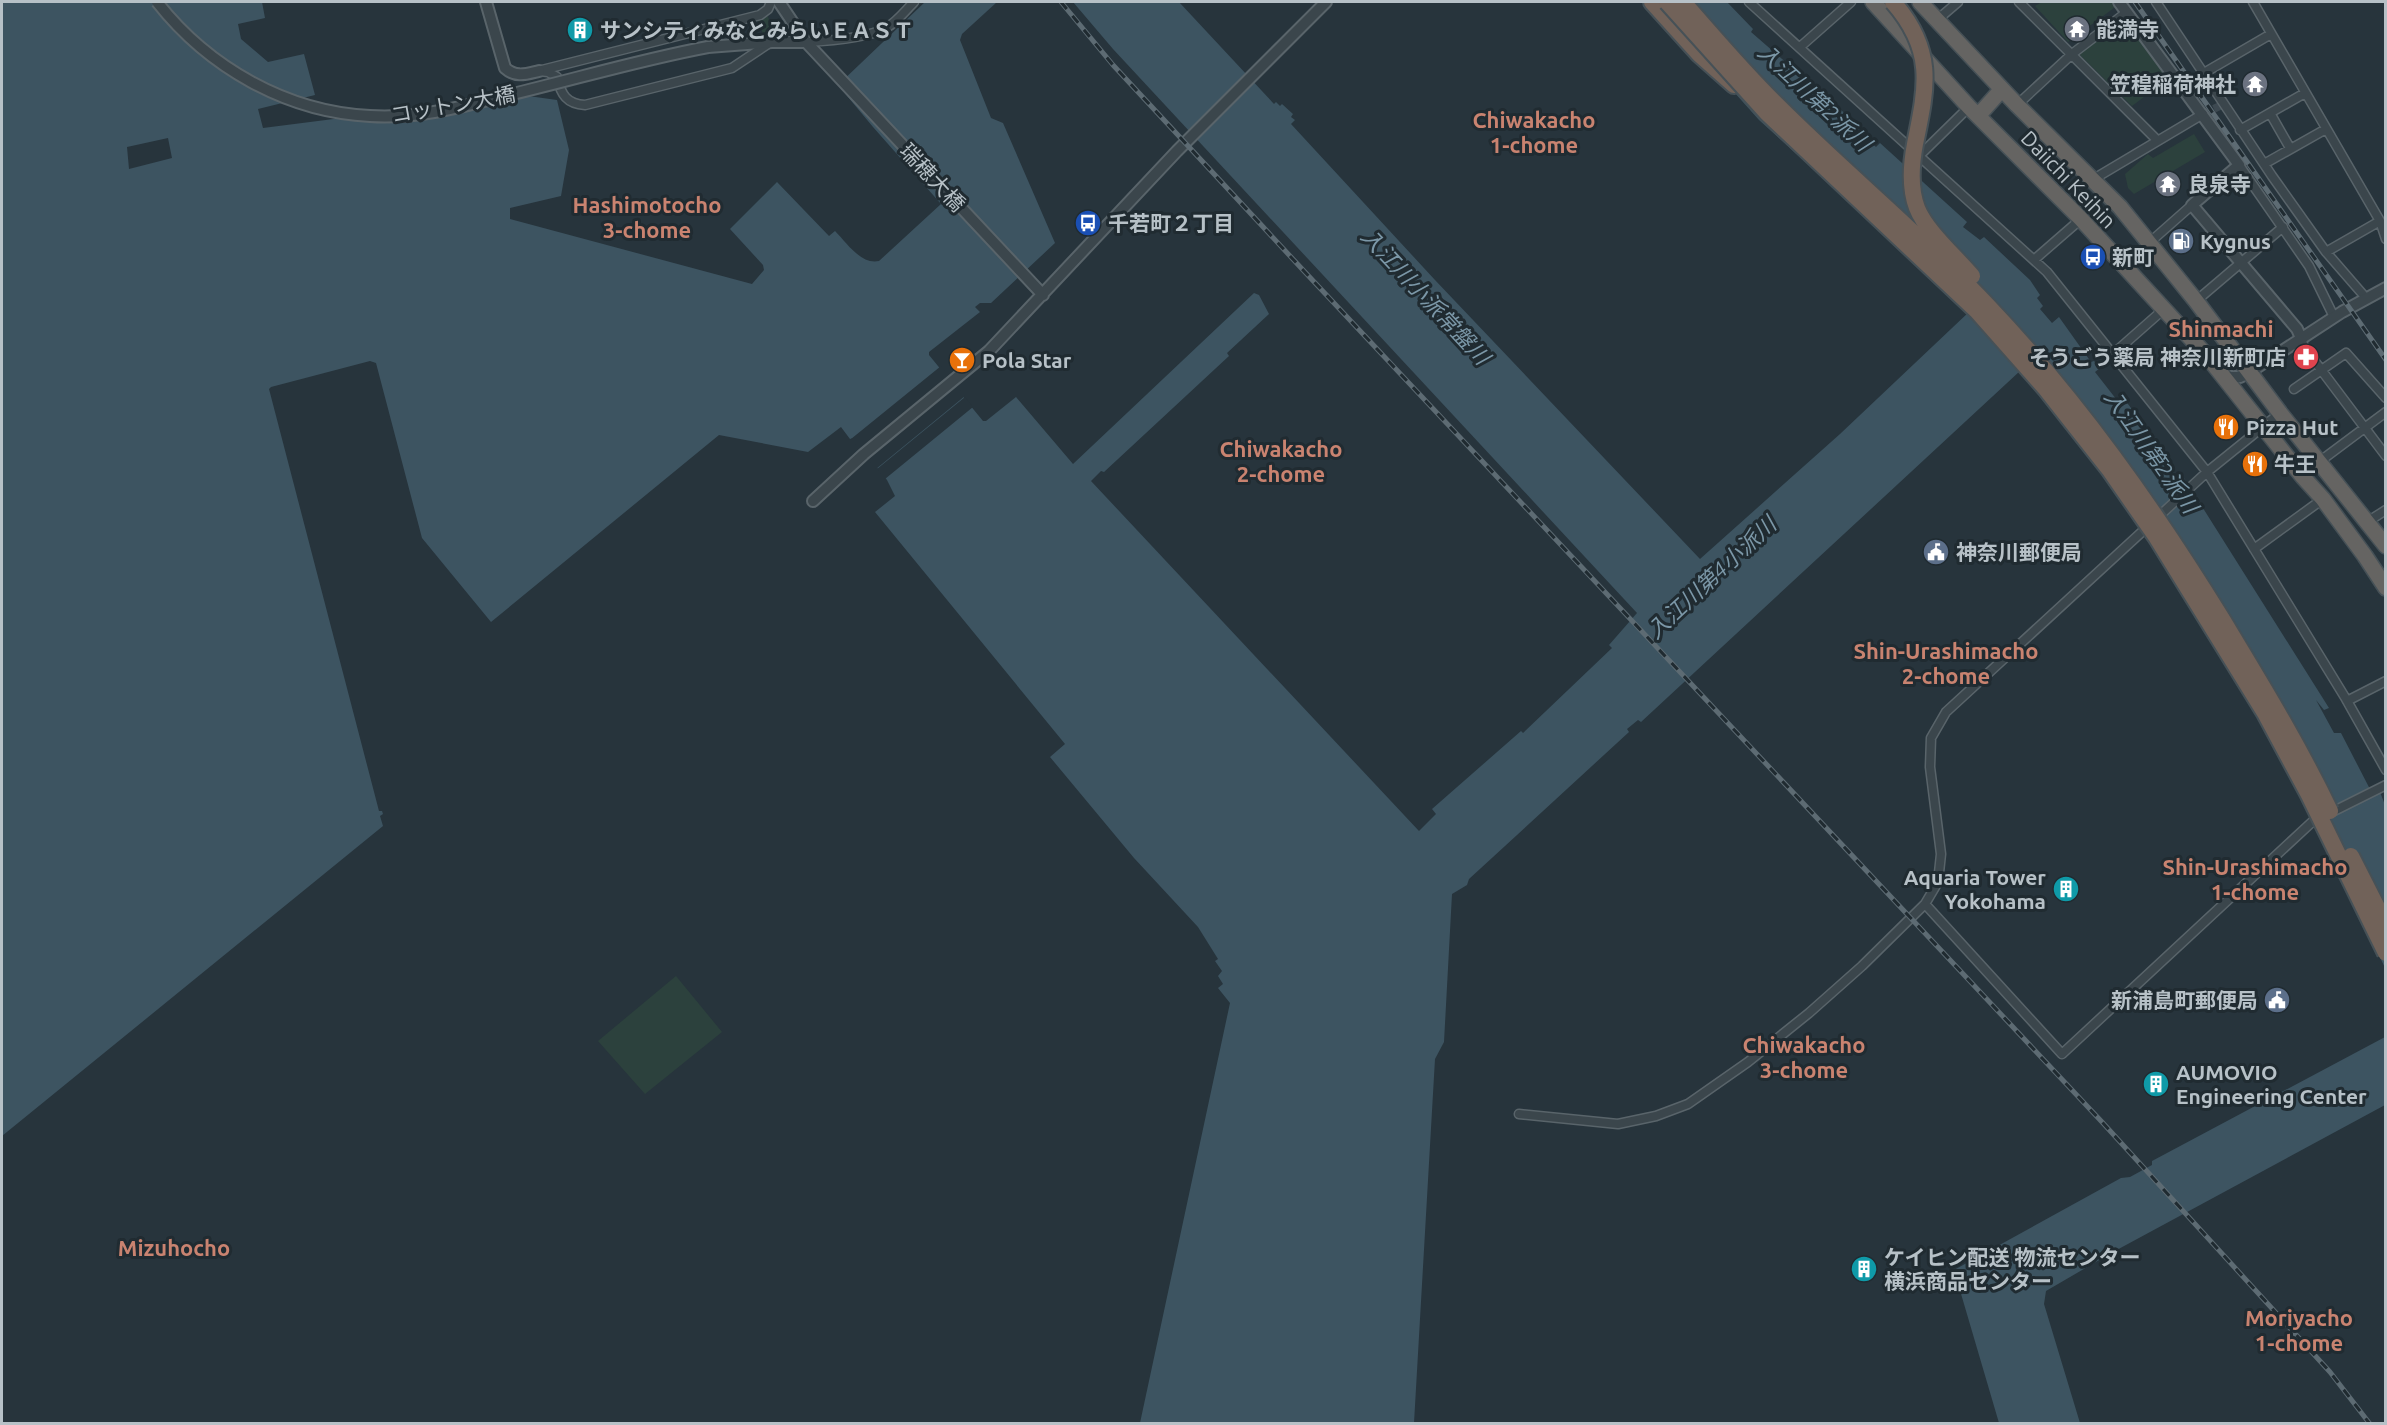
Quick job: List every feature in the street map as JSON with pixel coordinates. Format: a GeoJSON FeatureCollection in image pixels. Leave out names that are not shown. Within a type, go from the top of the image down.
{"type":"FeatureCollection","features":[{"type":"Feature","properties":{"kind":"highway"},"geometry":{"type":"LineString","coordinates":[[1652,2],[1699,54],[1767,113],[1977,311],[2046,389],[2109,469],[2175,568],[2265,713],[2309,795],[2385,953]]}},
{"type":"Feature","properties":{"kind":"highway"},"geometry":{"type":"LineString","coordinates":[[1667,2],[1767,113]]}},
{"type":"Feature","properties":{"kind":"highway"},"geometry":{"type":"LineString","coordinates":[[1683,2],[1775,104],[1985,303],[2056,382],[2119,462]]}},
{"type":"Feature","properties":{"kind":"highway","name":"Daiichi Keihin"},"geometry":{"type":"LineString","coordinates":[[1873,2],[1973,111],[2081,219],[2225,377],[2303,477],[2323,499],[2365,556],[2385,588]]}},
{"type":"Feature","properties":{"kind":"highway"},"geometry":{"type":"LineString","coordinates":[[1893,2],[1917,35],[1925,59],[1925,94],[1911,176],[1917,209],[1924,221],[2085,409],[2166,531],[2276,708],[2315,781],[2385,925]]}},
{"type":"Feature","properties":{"kind":"highway","name":"Daiichi Keihin"},"geometry":{"type":"LineString","coordinates":[[1920,2],[2017,105],[2120,207],[2196,301],[2280,413],[2385,546]]}},
{"type":"Feature","properties":{"kind":"highway"},"geometry":{"type":"LineString","coordinates":[[1973,111],[2002,89]]}},
{"type":"Feature","properties":{"kind":"street","name":"コットン大橋"},"geometry":{"type":"LineString","coordinates":[[157,2],[179,29],[202,50],[268,91],[322,110],[371,117],[424,113],[461,107],[671,54],[708,47],[806,42]]}},
{"type":"Feature","properties":{"kind":"street"},"geometry":{"type":"LineString","coordinates":[[486,2],[505,68],[512,74],[521,75],[759,15],[768,9],[771,2]]}},
{"type":"Feature","properties":{"kind":"street","name":"瑞穂大橋"},"geometry":{"type":"LineString","coordinates":[[779,2],[806,42],[1043,295]]}},
{"type":"Feature","properties":{"kind":"street"},"geometry":{"type":"LineString","coordinates":[[806,42],[840,40],[882,30],[889,27],[914,2]]}},
{"type":"Feature","properties":{"kind":"street"},"geometry":{"type":"LineString","coordinates":[[813,501],[864,454],[989,351],[1141,188],[1326,2]]}},
{"type":"Feature","properties":{"kind":"street"},"geometry":{"type":"LineString","coordinates":[[1749,2],[2036,259],[2207,472],[2347,701],[2385,770]]}},
{"type":"Feature","properties":{"kind":"street"},"geometry":{"type":"LineString","coordinates":[[1800,47],[1851,2]]}},
{"type":"Feature","properties":{"kind":"street"},"geometry":{"type":"LineString","coordinates":[[1936,20],[1958,2]]}},
{"type":"Feature","properties":{"kind":"street"},"geometry":{"type":"LineString","coordinates":[[2019,2],[2157,140]]}},
{"type":"Feature","properties":{"kind":"street"},"geometry":{"type":"LineString","coordinates":[[2119,2],[2203,114],[2283,227],[2309,266],[2334,317]]}},
{"type":"Feature","properties":{"kind":"street"},"geometry":{"type":"LineString","coordinates":[[2156,2],[2240,130],[2326,252],[2366,298]]}},
{"type":"Feature","properties":{"kind":"street"},"geometry":{"type":"LineString","coordinates":[[2253,2],[2380,221],[2385,238]]}},
{"type":"Feature","properties":{"kind":"street"},"geometry":{"type":"LineString","coordinates":[[2017,105],[2072,54],[2127,12]]}},
{"type":"Feature","properties":{"kind":"street"},"geometry":{"type":"LineString","coordinates":[[2204,73],[2271,34]]}},
{"type":"Feature","properties":{"kind":"street"},"geometry":{"type":"LineString","coordinates":[[568,63],[557,77],[560,92],[574,104],[585,105],[732,68],[772,42]]}},
{"type":"Feature","properties":{"kind":"street"},"geometry":{"type":"LineString","coordinates":[[539,71],[548,72],[557,77]]}},
{"type":"Feature","properties":{"kind":"street"},"geometry":{"type":"LineString","coordinates":[[2240,130],[2306,93]]}},
{"type":"Feature","properties":{"kind":"street"},"geometry":{"type":"LineString","coordinates":[[1920,155],[1973,111]]}},
{"type":"Feature","properties":{"kind":"street"},"geometry":{"type":"LineString","coordinates":[[2270,113],[2290,148]]}},
{"type":"Feature","properties":{"kind":"street"},"geometry":{"type":"LineString","coordinates":[[2092,180],[2203,114]]}},
{"type":"Feature","properties":{"kind":"street"},"geometry":{"type":"LineString","coordinates":[[2264,164],[2326,129]]}},
{"type":"Feature","properties":{"kind":"street"},"geometry":{"type":"LineString","coordinates":[[2149,243],[2240,165]]}},
{"type":"Feature","properties":{"kind":"street"},"geometry":{"type":"LineString","coordinates":[[2192,206],[2297,329],[2304,347],[2385,456]]}},
{"type":"Feature","properties":{"kind":"street"},"geometry":{"type":"LineString","coordinates":[[2036,259],[2081,219]]}},
{"type":"Feature","properties":{"kind":"street"},"geometry":{"type":"LineString","coordinates":[[2326,252],[2380,221]]}},
{"type":"Feature","properties":{"kind":"street"},"geometry":{"type":"LineString","coordinates":[[2196,301],[2283,227]]}},
{"type":"Feature","properties":{"kind":"street"},"geometry":{"type":"LineString","coordinates":[[2225,377],[2241,377],[2250,372],[2334,317],[2385,288]]}},
{"type":"Feature","properties":{"kind":"street"},"geometry":{"type":"LineString","coordinates":[[2113,354],[2164,309]]}},
{"type":"Feature","properties":{"kind":"street"},"geometry":{"type":"LineString","coordinates":[[2294,389],[2346,353],[2385,398]]}},
{"type":"Feature","properties":{"kind":"street"},"geometry":{"type":"LineString","coordinates":[[2319,462],[2385,412]]}},
{"type":"Feature","properties":{"kind":"street"},"geometry":{"type":"LineString","coordinates":[[1519,1114],[1618,1124],[1656,1116],[1688,1104],[1748,1062],[1809,1013],[1925,904],[1938,882],[1941,854],[1930,767],[1931,738],[1946,712],[2192,485],[2280,413]]}},
{"type":"Feature","properties":{"kind":"street"},"geometry":{"type":"LineString","coordinates":[[2254,549],[2316,504]]}},
{"type":"Feature","properties":{"kind":"street"},"geometry":{"type":"LineString","coordinates":[[2367,522],[2385,510]]}},
{"type":"Feature","properties":{"kind":"street"},"geometry":{"type":"LineString","coordinates":[[2347,701],[2385,681]]}},
{"type":"Feature","properties":{"kind":"street"},"geometry":{"type":"LineString","coordinates":[[1925,904],[2062,1054],[2312,822],[2385,785]]}},
{"type":"Feature","properties":{"kind":"green space","name":"能満寺"},"geometry":{"type":"Polygon","coordinates":[[[2042,2],[2115,2],[2118,5],[2068,42],[2035,6],[2042,2]]]}},
{"type":"Feature","properties":{"kind":"green space"},"geometry":{"type":"Polygon","coordinates":[[[767,15],[775,32],[763,34],[758,20],[767,15]]]}},
{"type":"Feature","properties":{"kind":"green space"},"geometry":{"type":"Polygon","coordinates":[[[2123,19],[2128,19],[2172,76],[2132,106],[2078,53],[2123,19]]]}},
{"type":"Feature","properties":{"kind":"green space"},"geometry":{"type":"Polygon","coordinates":[[[2194,134],[2205,152],[2134,194],[2128,188],[2125,174],[2148,154],[2153,158],[2194,134]]]}},
{"type":"Feature","properties":{"kind":"green space"},"geometry":{"type":"Polygon","coordinates":[[[676,976],[722,1032],[645,1094],[598,1041],[676,976]]]}},
{"type":"Feature","properties":{"kind":"water"},"geometry":{"type":"Polygon","coordinates":[[[2,2],[262,2],[265,18],[238,24],[241,39],[268,62],[304,54],[315,95],[258,109],[263,128],[521,95],[557,100],[569,150],[561,196],[510,208],[510,219],[752,284],[764,270],[763,265],[730,229],[777,182],[829,236],[835,231],[855,252],[866,260],[872,261],[879,261],[941,204],[838,85],[925,2],[997,2],[962,34],[960,40],[991,118],[1003,123],[1055,243],[991,303],[980,303],[975,307],[980,312],[929,352],[929,355],[983,421],[1016,397],[1073,464],[1254,293],[1259,295],[1269,314],[1227,353],[1229,356],[1104,472],[1101,471],[1091,481],[1419,831],[1436,814],[1432,809],[1521,731],[1523,733],[1612,648],[1609,645],[1637,613],[1113,49],[1073,2],[1179,2],[1274,104],[1276,102],[1280,106],[1282,104],[1293,114],[1291,117],[1295,120],[1291,124],[1435,280],[1700,559],[1840,434],[1970,311],[1759,120],[1708,63],[1648,2],[1727,2],[1753,29],[1751,32],[1871,136],[1868,140],[1876,147],[1880,143],[1967,222],[1963,227],[1980,240],[1984,237],[2030,280],[2040,295],[2037,298],[2043,306],[2040,309],[2052,323],[2059,317],[2091,362],[2094,361],[2100,368],[2095,372],[2120,404],[2125,400],[2163,451],[2161,453],[2179,480],[2184,478],[2329,708],[2324,710],[2316,700],[2334,733],[2341,733],[2373,795],[2380,792],[2385,805],[2385,968],[2292,769],[2148,536],[2047,402],[2020,371],[1641,722],[1638,720],[1627,729],[1629,732],[1469,879],[1467,885],[1452,894],[1444,1042],[1435,1059],[1414,1423],[1140,1423],[1230,1003],[1218,988],[1223,984],[1218,976],[1222,971],[1215,961],[1218,959],[1198,927],[1134,858],[1050,757],[1065,744],[875,512],[895,496],[887,480],[853,438],[850,439],[841,427],[808,452],[719,435],[491,622],[422,538],[376,363],[370,361],[269,389],[379,811],[383,814],[380,816],[383,826],[2,1136],[2,2]],[[168,138],[127,147],[129,169],[172,158],[168,138]]]}},
{"type":"Feature","properties":{"kind":"water"},"geometry":{"type":"Polygon","coordinates":[[[2385,1037],[2385,1105],[2113,1252],[2046,1291],[2044,1304],[2080,1423],[1999,1423],[1954,1270],[2121,1178],[2130,1177],[2152,1165],[2152,1161],[2385,1037]]]}},
{"type":"Feature","properties":{"kind":"pier"},"geometry":{"type":"Polygon","coordinates":[[[941,366],[965,396],[876,469],[851,439],[941,366]]]}},
{"type":"Feature","properties":{"kind":"pier"},"geometry":{"type":"Polygon","coordinates":[[[965,397],[973,407],[885,479],[877,469],[965,397]]]}},
{"type":"Feature","properties":{"kind":"tunnel"},"geometry":{"type":"LineString","coordinates":[[2203,114],[2224,104]]}},
{"type":"Feature","properties":{"kind":"railway"},"geometry":{"type":"LineString","coordinates":[[1061,2],[1113,65],[1303,270],[2102,1122],[2330,1372],[2370,1424]]}},
{"type":"Feature","properties":{"kind":"railway"},"geometry":{"type":"LineString","coordinates":[[2135,2],[2386,360]]}},
{"type":"Feature","properties":{"kind":"place","name":"能満寺"},"geometry":{"type":"Point","coordinates":[2077,29]}},
{"type":"Feature","properties":{"kind":"place","name":"サンシティみなとみらいＥＡＳＴ"},"geometry":{"type":"Point","coordinates":[580,30]}},
{"type":"Feature","properties":{"kind":"place","name":"笠䅣稲荷神社"},"geometry":{"type":"Point","coordinates":[2255,84]}},
{"type":"Feature","properties":{"kind":"place","name":"良泉寺"},"geometry":{"type":"Point","coordinates":[2168,184]}},
{"type":"Feature","properties":{"kind":"place","name":"千若町２丁目"},"geometry":{"type":"Point","coordinates":[1088,223]}},
{"type":"Feature","properties":{"kind":"place","name":"Kygnus"},"geometry":{"type":"Point","coordinates":[2181,241]}},
{"type":"Feature","properties":{"kind":"place","name":"新町"},"geometry":{"type":"Point","coordinates":[2093,257]}},
{"type":"Feature","properties":{"kind":"place","name":"そうごう薬局 神奈川新町店"},"geometry":{"type":"Point","coordinates":[2306,357]}},
{"type":"Feature","properties":{"kind":"place","name":"Pola Star"},"geometry":{"type":"Point","coordinates":[962,360]}},
{"type":"Feature","properties":{"kind":"place","name":"Pizza Hut"},"geometry":{"type":"Point","coordinates":[2226,427]}},
{"type":"Feature","properties":{"kind":"place","name":"牛王"},"geometry":{"type":"Point","coordinates":[2255,464]}},
{"type":"Feature","properties":{"kind":"place","name":"神奈川郵便局"},"geometry":{"type":"Point","coordinates":[1936,552]}},
{"type":"Feature","properties":{"kind":"place","name":"Aquaria Tower Yokohama"},"geometry":{"type":"Point","coordinates":[2066,889]}},
{"type":"Feature","properties":{"kind":"place","name":"新浦島町郵便局"},"geometry":{"type":"Point","coordinates":[2277,1000]}},
{"type":"Feature","properties":{"kind":"place","name":"AUMOVIO Engineering Center"},"geometry":{"type":"Point","coordinates":[2156,1084]}},
{"type":"Feature","properties":{"kind":"place","name":"ケイヒン配送 物流センター 横浜商品センター"},"geometry":{"type":"Point","coordinates":[1864,1269]}},
{"type":"Feature","properties":{"kind":"district","name":"Chiwakacho 1-chome"},"geometry":{"type":"Point","coordinates":[1534,132]}},
{"type":"Feature","properties":{"kind":"district","name":"Hashimotocho 3-chome"},"geometry":{"type":"Point","coordinates":[647,216]}},
{"type":"Feature","properties":{"kind":"district","name":"Shinmachi"},"geometry":{"type":"Point","coordinates":[2221,328]}},
{"type":"Feature","properties":{"kind":"district","name":"Chiwakacho 2-chome"},"geometry":{"type":"Point","coordinates":[1281,461]}},
{"type":"Feature","properties":{"kind":"district","name":"Shin-Urashimacho 2-chome"},"geometry":{"type":"Point","coordinates":[1946,662]}},
{"type":"Feature","properties":{"kind":"district","name":"Shin-Urashimacho 1-chome"},"geometry":{"type":"Point","coordinates":[2255,878]}},
{"type":"Feature","properties":{"kind":"district","name":"Chiwakacho 3-chome"},"geometry":{"type":"Point","coordinates":[1804,1056]}},
{"type":"Feature","properties":{"kind":"district","name":"Mizuhocho"},"geometry":{"type":"Point","coordinates":[174,1247]}},
{"type":"Feature","properties":{"kind":"district","name":"Moriyacho 1-chome"},"geometry":{"type":"Point","coordinates":[2299,1330]}},
{"type":"Feature","properties":{"kind":"water label","name":"入江川第2派川"},"geometry":{"type":"Point","coordinates":[1815,97]}},
{"type":"Feature","properties":{"kind":"water label","name":"入江川小派常盤川"},"geometry":{"type":"Point","coordinates":[1426,296]}},
{"type":"Feature","properties":{"kind":"water label","name":"入江川第2派川"},"geometry":{"type":"Point","coordinates":[2152,451]}},
{"type":"Feature","properties":{"kind":"water label","name":"入江川第4小派川"},"geometry":{"type":"Point","coordinates":[1711,577]}}]}
